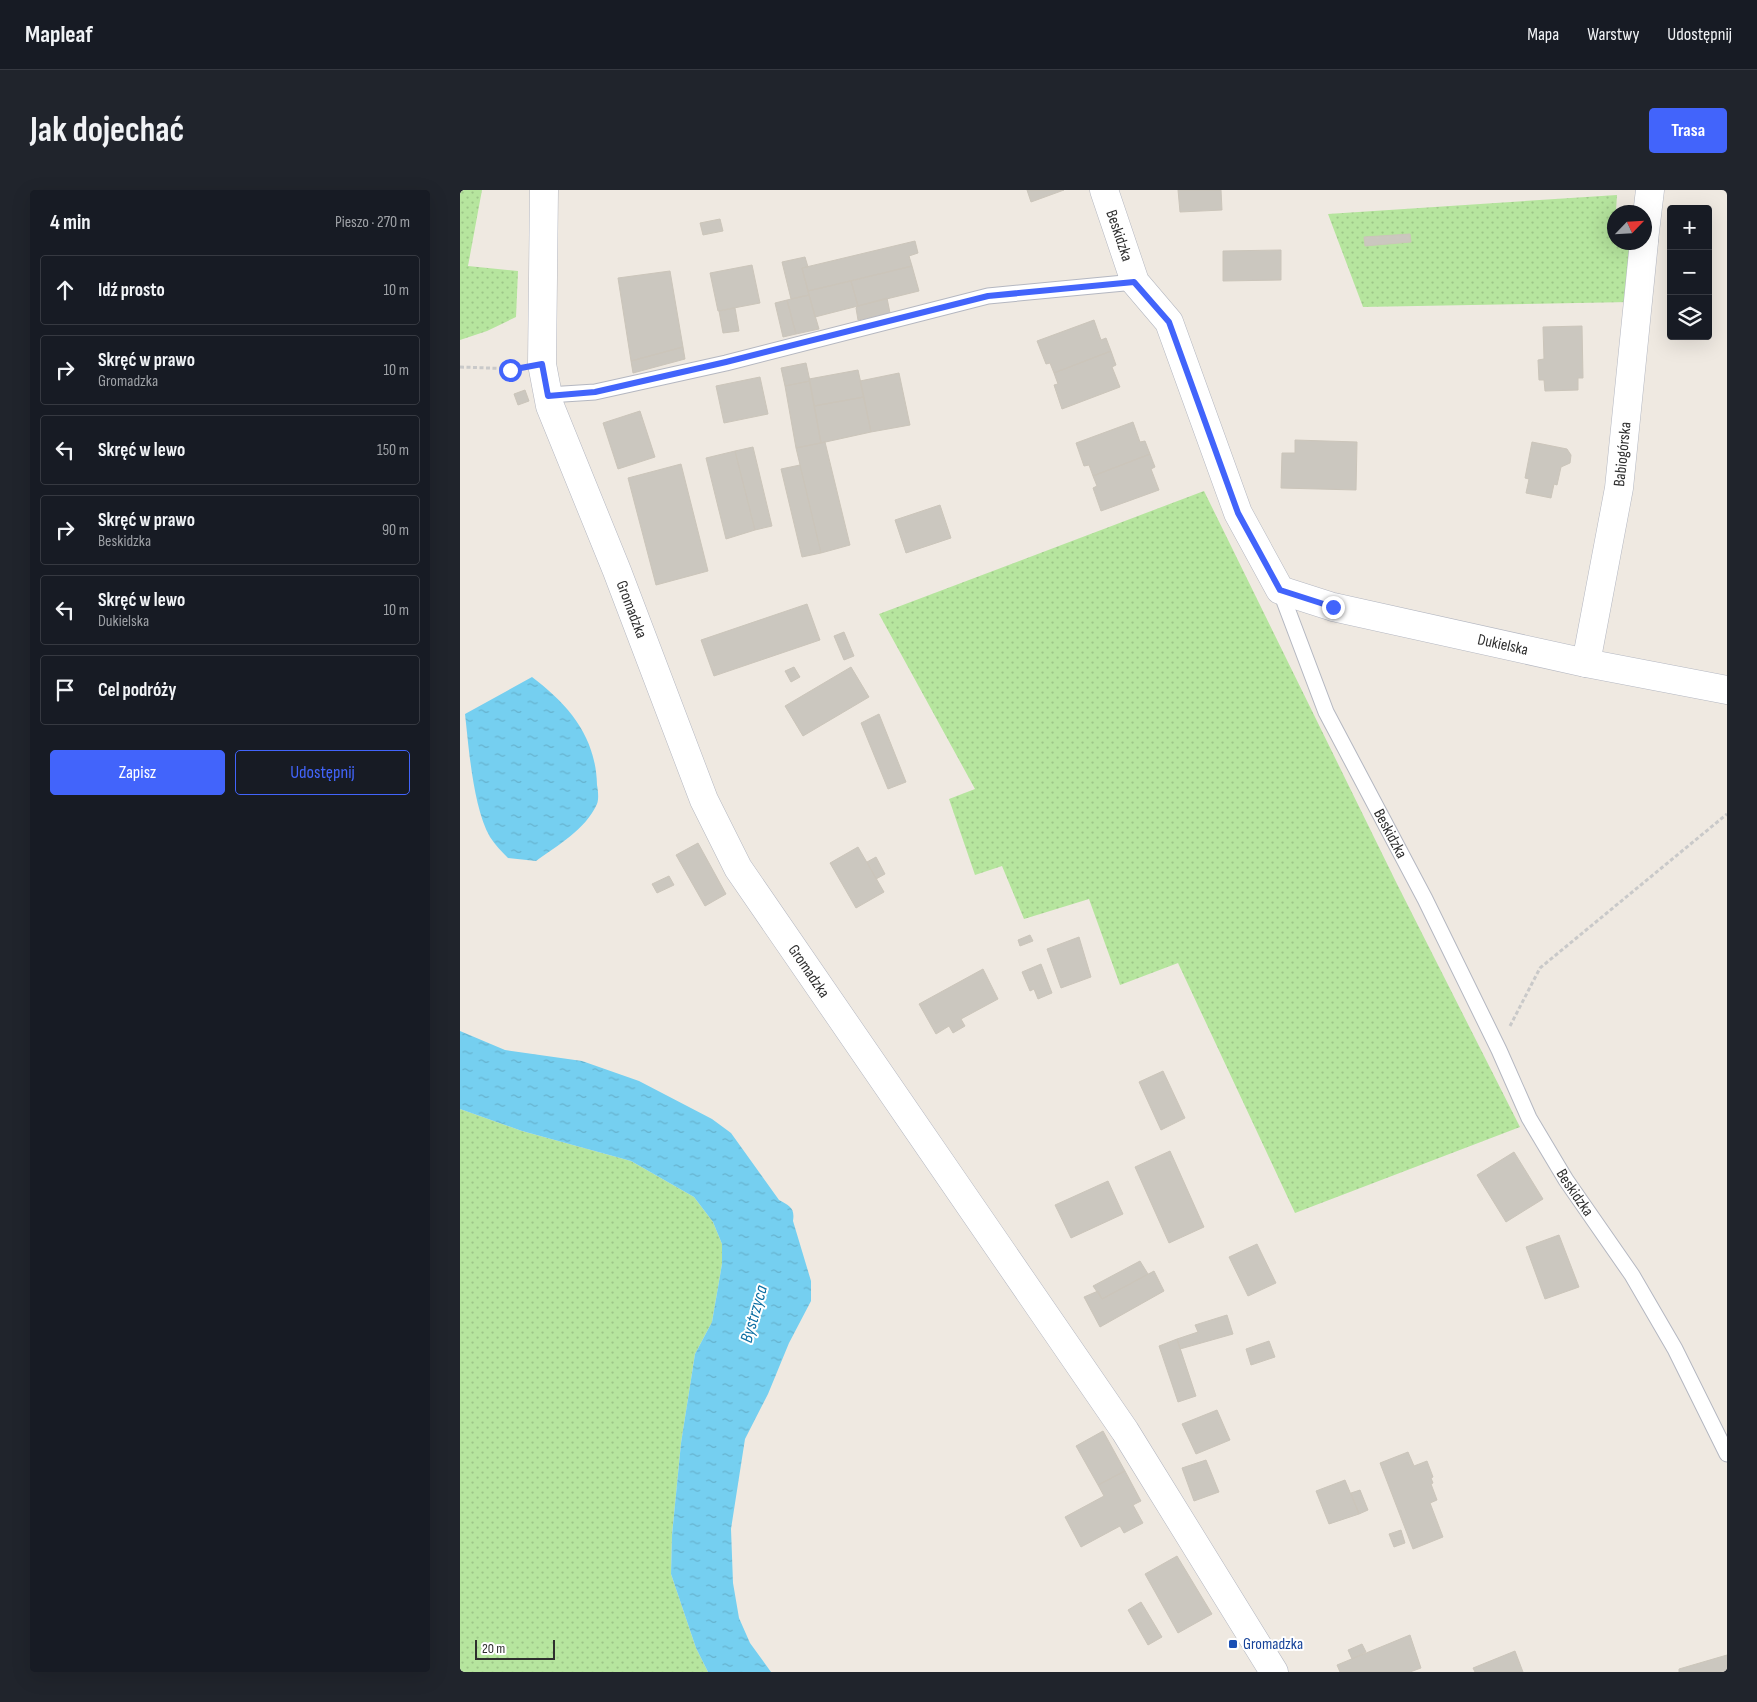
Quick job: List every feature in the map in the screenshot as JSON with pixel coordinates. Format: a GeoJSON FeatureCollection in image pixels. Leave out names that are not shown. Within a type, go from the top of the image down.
{"type":"FeatureCollection","features":[{"type":"Feature","properties":{"kind":"street","name":"Gromadzka"},"geometry":{"type":"LineString","coordinates":[[544,190],[542,364],[548,396],[570,458],[617,572],[704,800],[738,868],[1125,1431],[1274,1672]]}},
{"type":"Feature","properties":{"kind":"street","name":"Beskidzka"},"geometry":{"type":"LineString","coordinates":[[1104,190],[1134,282],[1169,322],[1238,513],[1280,590]]}},
{"type":"Feature","properties":{"kind":"street","name":"Babiogórska"},"geometry":{"type":"LineString","coordinates":[[1648,205],[1650,190]]}},
{"type":"Feature","properties":{"kind":"street","name":"Babiogórska"},"geometry":{"type":"LineString","coordinates":[[1586,663],[1619,488],[1643,250]]}},
{"type":"Feature","properties":{"kind":"street","name":"Dukielska"},"geometry":{"type":"LineString","coordinates":[[1280,590],[1333,607],[1586,663],[1727,690]]}},
{"type":"Feature","properties":{"kind":"lane"},"geometry":{"type":"LineString","coordinates":[[548,396],[595,392],[698,369],[815,338],[904,319],[988,296],[1134,282]]}},
{"type":"Feature","properties":{"kind":"lane","name":"Beskidzka"},"geometry":{"type":"LineString","coordinates":[[1280,590],[1326,712],[1425,899],[1499,1050],[1529,1118],[1566,1180],[1632,1275],[1675,1349],[1727,1454]]}},
{"type":"Feature","properties":{"kind":"path"},"geometry":{"type":"LineString","coordinates":[[460,367],[510,370],[542,364]]}},
{"type":"Feature","properties":{"kind":"path"},"geometry":{"type":"LineString","coordinates":[[1499,1050],[1540,968],[1727,814]]}},
{"type":"Feature","properties":{"kind":"green space"},"geometry":{"type":"Polygon","coordinates":[[[460,190],[482,190],[468,266],[518,271],[516,317],[487,331],[460,340],[460,190]]]}},
{"type":"Feature","properties":{"kind":"green space"},"geometry":{"type":"Polygon","coordinates":[[[1617,195],[1616,205],[1607,205],[1607,250],[1636,250],[1630,302],[1363,307],[1328,214],[1617,195]]]}},
{"type":"Feature","properties":{"kind":"green space"},"geometry":{"type":"Polygon","coordinates":[[[1204,491],[1397,884],[1520,1127],[1295,1213],[1178,963],[1120,985],[1089,899],[1024,919],[1002,866],[975,875],[949,799],[975,789],[879,614],[1204,491]]]}},
{"type":"Feature","properties":{"kind":"green space"},"geometry":{"type":"Polygon","coordinates":[[[460,1109],[522,1131],[631,1161],[694,1197],[713,1222],[722,1244],[722,1264],[712,1322],[695,1354],[681,1443],[672,1535],[671,1574],[696,1648],[708,1672],[460,1672],[460,1109]]]}},
{"type":"Feature","properties":{"kind":"water"},"geometry":{"type":"Polygon","coordinates":[[[532,677],[569,711],[586,737],[592,752],[598,794],[597,804],[586,822],[536,861],[508,858],[496,846],[484,825],[479,810],[470,760],[465,714],[532,677]]]}},
{"type":"Feature","properties":{"kind":"water","name":"Bystrzyca"},"geometry":{"type":"Polygon","coordinates":[[[460,1031],[505,1050],[582,1061],[639,1081],[712,1119],[731,1133],[779,1200],[792,1210],[793,1221],[811,1281],[811,1301],[789,1343],[768,1394],[745,1439],[731,1529],[733,1583],[739,1618],[750,1643],[771,1672],[708,1672],[696,1648],[671,1574],[672,1535],[681,1443],[695,1354],[712,1322],[722,1264],[722,1244],[713,1222],[694,1197],[631,1161],[522,1131],[460,1109],[460,1031]]]}},
{"type":"Feature","properties":{"kind":"building"},"geometry":{"type":"Polygon","coordinates":[[[1027,190],[1064,190],[1031,202],[1027,190]]]}},
{"type":"Feature","properties":{"kind":"building"},"geometry":{"type":"Polygon","coordinates":[[[1178,190],[1221,190],[1222,210],[1180,212],[1178,190]]]}},
{"type":"Feature","properties":{"kind":"building"},"geometry":{"type":"Polygon","coordinates":[[[720,219],[723,231],[703,235],[700,223],[720,219]]]}},
{"type":"Feature","properties":{"kind":"building"},"geometry":{"type":"Polygon","coordinates":[[[1410,234],[1411,242],[1365,246],[1364,237],[1410,234]]]}},
{"type":"Feature","properties":{"kind":"building"},"geometry":{"type":"Polygon","coordinates":[[[915,241],[918,253],[909,256],[912,266],[808,291],[802,268],[915,241]]]}},
{"type":"Feature","properties":{"kind":"building"},"geometry":{"type":"Polygon","coordinates":[[[1281,250],[1281,280],[1223,281],[1223,251],[1281,250]]]}},
{"type":"Feature","properties":{"kind":"building"},"geometry":{"type":"Polygon","coordinates":[[[805,257],[808,267],[802,268],[809,295],[791,299],[782,262],[805,257]]]}},
{"type":"Feature","properties":{"kind":"building"},"geometry":{"type":"Polygon","coordinates":[[[752,265],[760,303],[718,311],[710,273],[752,265]]]}},
{"type":"Feature","properties":{"kind":"building"},"geometry":{"type":"Polygon","coordinates":[[[912,266],[919,291],[858,306],[851,281],[912,266]]]}},
{"type":"Feature","properties":{"kind":"building"},"geometry":{"type":"Polygon","coordinates":[[[670,271],[683,347],[631,361],[618,278],[670,271]]]}},
{"type":"Feature","properties":{"kind":"building"},"geometry":{"type":"Polygon","coordinates":[[[851,281],[858,306],[815,317],[808,291],[851,281]]]}},
{"type":"Feature","properties":{"kind":"building"},"geometry":{"type":"Polygon","coordinates":[[[809,295],[819,329],[796,334],[787,300],[809,295]]]}},
{"type":"Feature","properties":{"kind":"building"},"geometry":{"type":"Polygon","coordinates":[[[887,298],[890,313],[858,320],[856,308],[858,306],[887,298]]]}},
{"type":"Feature","properties":{"kind":"building"},"geometry":{"type":"Polygon","coordinates":[[[787,300],[796,334],[783,337],[775,303],[787,300]]]}},
{"type":"Feature","properties":{"kind":"building"},"geometry":{"type":"Polygon","coordinates":[[[735,308],[739,331],[723,333],[719,311],[735,308]]]}},
{"type":"Feature","properties":{"kind":"building"},"geometry":{"type":"Polygon","coordinates":[[[1094,320],[1101,340],[1106,338],[1111,351],[1054,373],[1050,363],[1046,364],[1037,341],[1094,320]]]}},
{"type":"Feature","properties":{"kind":"building"},"geometry":{"type":"Polygon","coordinates":[[[1582,326],[1583,378],[1578,378],[1578,390],[1545,391],[1544,380],[1539,380],[1538,360],[1544,359],[1543,327],[1582,326]]]}},
{"type":"Feature","properties":{"kind":"building"},"geometry":{"type":"Polygon","coordinates":[[[683,347],[685,359],[633,373],[631,361],[683,347]]]}},
{"type":"Feature","properties":{"kind":"building"},"geometry":{"type":"Polygon","coordinates":[[[1111,351],[1116,365],[1112,367],[1120,387],[1062,409],[1054,385],[1058,384],[1054,373],[1111,351]]]}},
{"type":"Feature","properties":{"kind":"building"},"geometry":{"type":"Polygon","coordinates":[[[806,363],[810,381],[785,386],[781,368],[806,363]]]}},
{"type":"Feature","properties":{"kind":"building"},"geometry":{"type":"Polygon","coordinates":[[[858,370],[864,397],[814,406],[809,379],[858,370]]]}},
{"type":"Feature","properties":{"kind":"building"},"geometry":{"type":"Polygon","coordinates":[[[899,373],[910,425],[871,432],[860,381],[899,373]]]}},
{"type":"Feature","properties":{"kind":"building"},"geometry":{"type":"Polygon","coordinates":[[[760,377],[768,414],[724,423],[716,386],[760,377]]]}},
{"type":"Feature","properties":{"kind":"building"},"geometry":{"type":"Polygon","coordinates":[[[810,381],[821,443],[796,448],[785,386],[810,381]]]}},
{"type":"Feature","properties":{"kind":"building"},"geometry":{"type":"Polygon","coordinates":[[[525,390],[529,401],[518,405],[514,394],[525,390]]]}},
{"type":"Feature","properties":{"kind":"building"},"geometry":{"type":"Polygon","coordinates":[[[864,397],[871,432],[821,443],[814,406],[864,397]]]}},
{"type":"Feature","properties":{"kind":"building"},"geometry":{"type":"Polygon","coordinates":[[[640,411],[655,457],[618,469],[603,423],[640,411]]]}},
{"type":"Feature","properties":{"kind":"building"},"geometry":{"type":"Polygon","coordinates":[[[1133,422],[1140,442],[1145,441],[1150,454],[1093,476],[1089,465],[1084,466],[1076,443],[1133,422]]]}},
{"type":"Feature","properties":{"kind":"building"},"geometry":{"type":"Polygon","coordinates":[[[1295,440],[1357,442],[1356,490],[1281,488],[1282,453],[1295,453],[1295,440]]]}},
{"type":"Feature","properties":{"kind":"building"},"geometry":{"type":"Polygon","coordinates":[[[825,442],[850,545],[821,553],[796,448],[825,442]]]}},
{"type":"Feature","properties":{"kind":"building"},"geometry":{"type":"Polygon","coordinates":[[[1532,442],[1567,449],[1571,455],[1570,463],[1561,467],[1557,485],[1554,484],[1551,498],[1526,493],[1529,479],[1525,478],[1532,442]]]}},
{"type":"Feature","properties":{"kind":"building"},"geometry":{"type":"Polygon","coordinates":[[[753,447],[772,526],[755,530],[735,451],[753,447]]]}},
{"type":"Feature","properties":{"kind":"building"},"geometry":{"type":"Polygon","coordinates":[[[735,451],[755,530],[726,539],[706,458],[735,451]]]}},
{"type":"Feature","properties":{"kind":"building"},"geometry":{"type":"Polygon","coordinates":[[[1150,454],[1155,467],[1151,469],[1159,490],[1101,511],[1093,488],[1097,486],[1093,476],[1150,454]]]}},
{"type":"Feature","properties":{"kind":"building"},"geometry":{"type":"Polygon","coordinates":[[[681,464],[708,571],[656,585],[628,478],[681,464]]]}},
{"type":"Feature","properties":{"kind":"building"},"geometry":{"type":"Polygon","coordinates":[[[800,465],[821,553],[802,557],[781,469],[800,465]]]}},
{"type":"Feature","properties":{"kind":"building"},"geometry":{"type":"Polygon","coordinates":[[[940,505],[951,538],[906,553],[895,520],[940,505]]]}},
{"type":"Feature","properties":{"kind":"building"},"geometry":{"type":"Polygon","coordinates":[[[807,604],[820,640],[714,676],[701,640],[807,604]]]}},
{"type":"Feature","properties":{"kind":"building"},"geometry":{"type":"Polygon","coordinates":[[[844,632],[854,656],[844,660],[834,636],[844,632]]]}},
{"type":"Feature","properties":{"kind":"building"},"geometry":{"type":"Polygon","coordinates":[[[794,667],[800,677],[791,682],[785,671],[794,667]]]}},
{"type":"Feature","properties":{"kind":"building"},"geometry":{"type":"Polygon","coordinates":[[[851,667],[869,697],[803,736],[785,706],[851,667]]]}},
{"type":"Feature","properties":{"kind":"building"},"geometry":{"type":"Polygon","coordinates":[[[879,714],[906,782],[888,789],[861,723],[879,714]]]}},
{"type":"Feature","properties":{"kind":"building"},"geometry":{"type":"Polygon","coordinates":[[[698,843],[726,894],[705,906],[676,855],[698,843]]]}},
{"type":"Feature","properties":{"kind":"building"},"geometry":{"type":"Polygon","coordinates":[[[858,847],[884,892],[856,908],[830,863],[858,847]]]}},
{"type":"Feature","properties":{"kind":"building"},"geometry":{"type":"Polygon","coordinates":[[[876,857],[885,874],[876,879],[867,862],[876,857]]]}},
{"type":"Feature","properties":{"kind":"building"},"geometry":{"type":"Polygon","coordinates":[[[669,876],[674,885],[657,893],[652,884],[669,876]]]}},
{"type":"Feature","properties":{"kind":"building"},"geometry":{"type":"Polygon","coordinates":[[[1030,935],[1033,941],[1020,946],[1018,940],[1030,935]]]}},
{"type":"Feature","properties":{"kind":"building"},"geometry":{"type":"Polygon","coordinates":[[[1079,937],[1091,977],[1061,988],[1047,949],[1079,937]]]}},
{"type":"Feature","properties":{"kind":"building"},"geometry":{"type":"Polygon","coordinates":[[[1041,964],[1052,993],[1038,999],[1034,989],[1030,991],[1022,972],[1041,964]]]}},
{"type":"Feature","properties":{"kind":"building"},"geometry":{"type":"Polygon","coordinates":[[[983,969],[998,999],[961,1019],[965,1026],[953,1033],[949,1026],[936,1034],[919,1004],[983,969]]]}},
{"type":"Feature","properties":{"kind":"building"},"geometry":{"type":"Polygon","coordinates":[[[1163,1071],[1185,1118],[1161,1130],[1139,1082],[1163,1071]]]}},
{"type":"Feature","properties":{"kind":"building"},"geometry":{"type":"Polygon","coordinates":[[[1170,1151],[1204,1227],[1169,1243],[1135,1167],[1170,1151]]]}},
{"type":"Feature","properties":{"kind":"building"},"geometry":{"type":"Polygon","coordinates":[[[1514,1152],[1543,1199],[1506,1222],[1477,1175],[1514,1152]]]}},
{"type":"Feature","properties":{"kind":"building"},"geometry":{"type":"Polygon","coordinates":[[[1108,1181],[1123,1214],[1071,1238],[1055,1205],[1108,1181]]]}},
{"type":"Feature","properties":{"kind":"building"},"geometry":{"type":"Polygon","coordinates":[[[1559,1235],[1579,1287],[1545,1299],[1526,1247],[1559,1235]]]}},
{"type":"Feature","properties":{"kind":"building"},"geometry":{"type":"Polygon","coordinates":[[[1257,1244],[1276,1283],[1248,1296],[1229,1257],[1257,1244]]]}},
{"type":"Feature","properties":{"kind":"building"},"geometry":{"type":"Polygon","coordinates":[[[1140,1261],[1148,1274],[1102,1299],[1093,1286],[1140,1261]]]}},
{"type":"Feature","properties":{"kind":"building"},"geometry":{"type":"Polygon","coordinates":[[[1154,1271],[1164,1291],[1100,1327],[1084,1297],[1098,1291],[1102,1299],[1154,1271]]]}},
{"type":"Feature","properties":{"kind":"building"},"geometry":{"type":"Polygon","coordinates":[[[1227,1315],[1233,1334],[1180,1349],[1177,1339],[1198,1332],[1195,1325],[1227,1315]]]}},
{"type":"Feature","properties":{"kind":"building"},"geometry":{"type":"Polygon","coordinates":[[[1177,1339],[1196,1396],[1178,1402],[1159,1346],[1177,1339]]]}},
{"type":"Feature","properties":{"kind":"building"},"geometry":{"type":"Polygon","coordinates":[[[1269,1341],[1275,1357],[1251,1365],[1246,1349],[1269,1341]]]}},
{"type":"Feature","properties":{"kind":"building"},"geometry":{"type":"Polygon","coordinates":[[[1217,1410],[1230,1440],[1196,1454],[1182,1424],[1217,1410]]]}},
{"type":"Feature","properties":{"kind":"building"},"geometry":{"type":"Polygon","coordinates":[[[1103,1431],[1125,1471],[1098,1485],[1076,1446],[1103,1431]]]}},
{"type":"Feature","properties":{"kind":"building"},"geometry":{"type":"Polygon","coordinates":[[[1408,1452],[1414,1466],[1427,1461],[1433,1477],[1431,1478],[1433,1483],[1431,1484],[1437,1500],[1430,1503],[1443,1537],[1413,1549],[1380,1463],[1408,1452]]]}},
{"type":"Feature","properties":{"kind":"building"},"geometry":{"type":"Polygon","coordinates":[[[1206,1460],[1219,1492],[1194,1501],[1182,1468],[1206,1460]]]}},
{"type":"Feature","properties":{"kind":"building"},"geometry":{"type":"Polygon","coordinates":[[[1125,1471],[1141,1501],[1133,1505],[1143,1523],[1124,1533],[1120,1526],[1081,1547],[1065,1517],[1104,1496],[1098,1485],[1125,1471]]]}},
{"type":"Feature","properties":{"kind":"building"},"geometry":{"type":"Polygon","coordinates":[[[1345,1480],[1359,1514],[1329,1524],[1316,1491],[1345,1480]]]}},
{"type":"Feature","properties":{"kind":"building"},"geometry":{"type":"Polygon","coordinates":[[[1360,1490],[1368,1510],[1359,1514],[1351,1493],[1360,1490]]]}},
{"type":"Feature","properties":{"kind":"building"},"geometry":{"type":"Polygon","coordinates":[[[1401,1530],[1405,1543],[1394,1547],[1389,1534],[1401,1530]]]}},
{"type":"Feature","properties":{"kind":"building"},"geometry":{"type":"Polygon","coordinates":[[[1177,1556],[1212,1614],[1178,1633],[1145,1574],[1177,1556]]]}},
{"type":"Feature","properties":{"kind":"building"},"geometry":{"type":"Polygon","coordinates":[[[1141,1602],[1162,1637],[1148,1645],[1128,1610],[1141,1602]]]}},
{"type":"Feature","properties":{"kind":"building"},"geometry":{"type":"Polygon","coordinates":[[[1410,1635],[1421,1668],[1410,1672],[1340,1672],[1337,1665],[1410,1635]]]}},
{"type":"Feature","properties":{"kind":"building"},"geometry":{"type":"Polygon","coordinates":[[[1362,1644],[1366,1652],[1352,1659],[1348,1650],[1362,1644]]]}},
{"type":"Feature","properties":{"kind":"building"},"geometry":{"type":"Polygon","coordinates":[[[1515,1651],[1523,1672],[1475,1672],[1473,1668],[1515,1651]]]}},
{"type":"Feature","properties":{"kind":"building"},"geometry":{"type":"Polygon","coordinates":[[[1727,1655],[1727,1672],[1679,1672],[1679,1669],[1727,1655]]]}},
{"type":"Feature","properties":{"kind":"place","name":"Gromadzka"},"geometry":{"type":"Point","coordinates":[1233,1644]}},
{"type":"Feature","properties":{"kind":"route"},"geometry":{"type":"LineString","coordinates":[[510,370],[542,364],[548,396],[595,392],[726,362],[815,338],[904,319],[988,296],[1073,286],[1112,285],[1134,282],[1169,322],[1238,513],[1280,590],[1333,607]]}}]}
